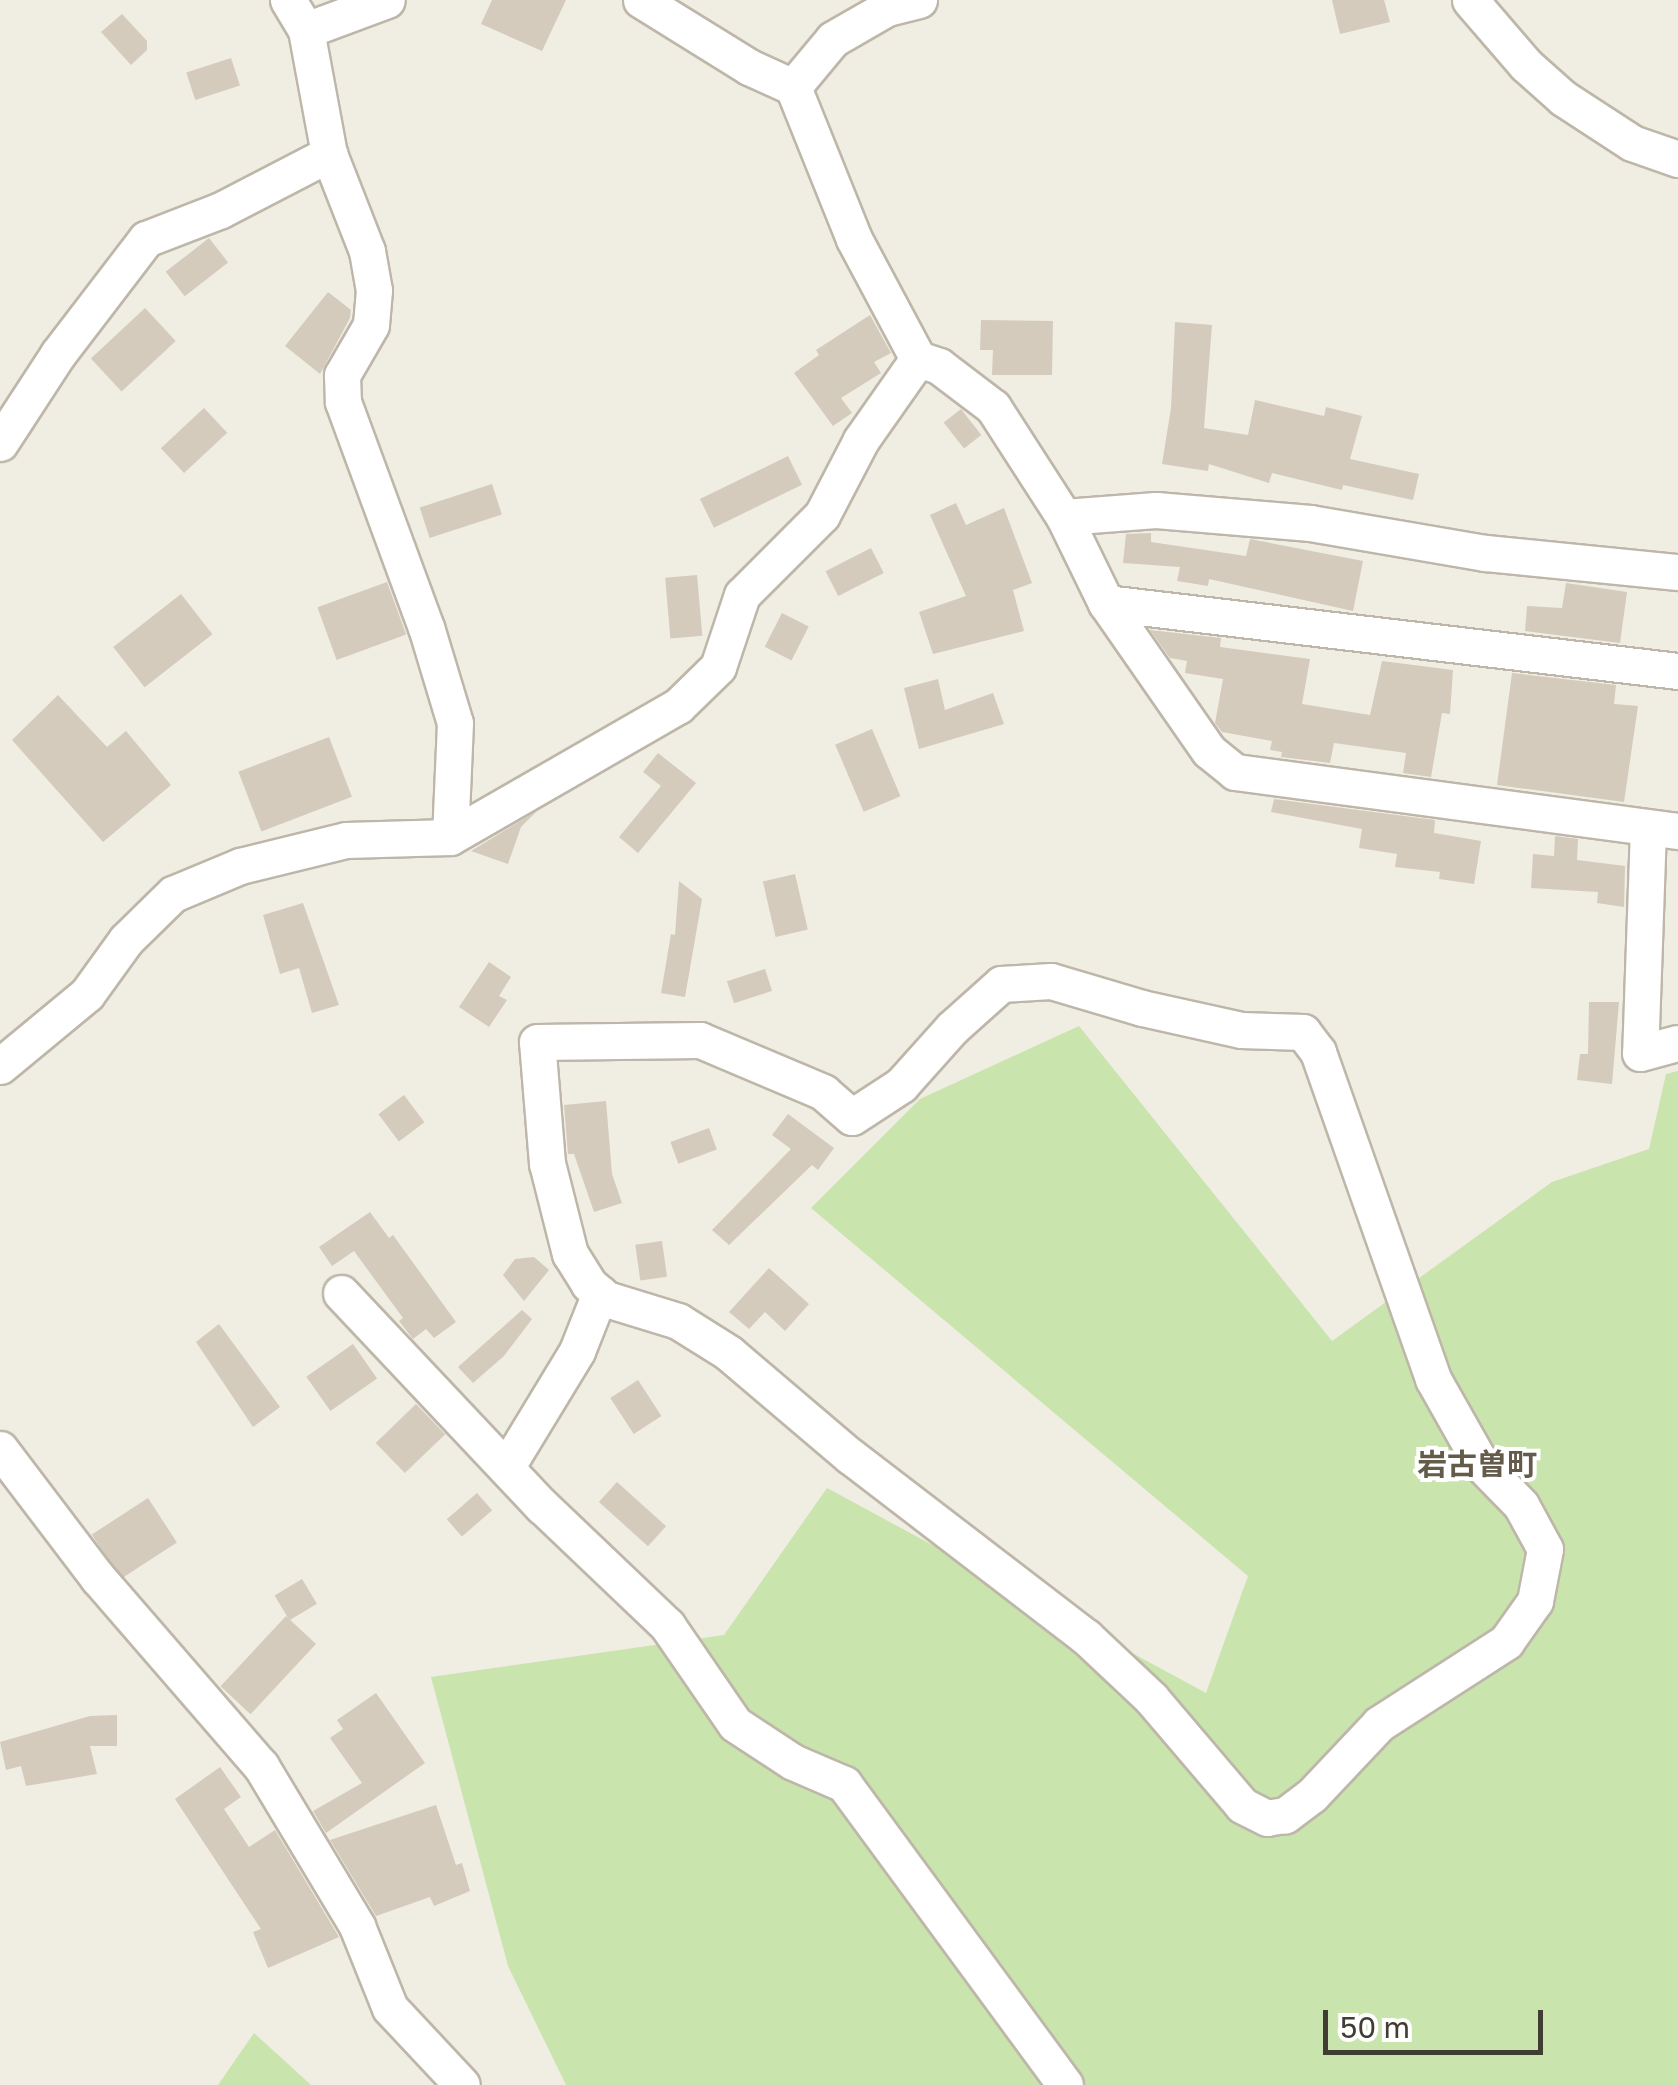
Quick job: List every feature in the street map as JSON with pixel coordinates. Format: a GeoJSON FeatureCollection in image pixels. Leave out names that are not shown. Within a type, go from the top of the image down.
{"type":"FeatureCollection","features":[{"type":"Feature","properties":{"kind":"street"},"geometry":{"type":"LineString","coordinates":[[288,0],[306,30],[329,154],[367,250],[374,290],[371,325],[342,375],[343,402],[426,627],[455,723],[450,838]]}},
{"type":"Feature","properties":{"kind":"street"},"geometry":{"type":"LineString","coordinates":[[306,30],[386,0]]}},
{"type":"Feature","properties":{"kind":"street"},"geometry":{"type":"LineString","coordinates":[[641,0],[749,67],[793,87],[854,240],[918,359],[939,366],[993,407],[1064,516],[1106,603],[1209,751],[1235,772],[1663,830],[1640,1053],[1678,1043]]}},
{"type":"Feature","properties":{"kind":"street"},"geometry":{"type":"LineString","coordinates":[[793,87],[832,39],[887,8],[919,0]]}},
{"type":"Feature","properties":{"kind":"street"},"geometry":{"type":"LineString","coordinates":[[1470,0],[1526,65],[1563,98],[1632,142],[1678,159]]}},
{"type":"Feature","properties":{"kind":"street"},"geometry":{"type":"LineString","coordinates":[[0,443],[58,354],[146,239],[221,210],[329,154]]}},
{"type":"Feature","properties":{"kind":"street"},"geometry":{"type":"LineString","coordinates":[[0,1066],[87,994],[126,940],[173,894],[240,866],[346,840],[450,838],[678,706],[718,668],[742,595],[822,515],[862,440],[918,359]]}},
{"type":"Feature","properties":{"kind":"street"},"geometry":{"type":"LineString","coordinates":[[1064,516],[1156,510],[1291,522],[1486,553],[1678,572]]}},
{"type":"Feature","properties":{"kind":"street"},"geometry":{"type":"LineString","coordinates":[[1106,603],[1678,671]]}},
{"type":"Feature","properties":{"kind":"street"},"geometry":{"type":"LineString","coordinates":[[1051,980],[1142,1008],[1241,1030],[1303,1032],[1318,1052],[1432,1379],[1481,1464],[1521,1506],[1545,1549],[1535,1600],[1506,1642],[1379,1724],[1312,1795],[1285,1815],[1267,1818],[1242,1805],[1151,1698],[1086,1637],[851,1457],[729,1353],[678,1320],[600,1293],[588,1284],[570,1254],[560,1218],[547,1163],[537,1042],[700,1040],[823,1092],[852,1117],[901,1085],[952,1028],[1000,984],[1051,980]]}},
{"type":"Feature","properties":{"kind":"street"},"geometry":{"type":"LineString","coordinates":[[342,1293],[506,1468],[667,1626],[734,1724],[793,1762],[844,1784],[1066,2085]]}},
{"type":"Feature","properties":{"kind":"street"},"geometry":{"type":"LineString","coordinates":[[506,1468],[577,1351],[600,1293]]}},
{"type":"Feature","properties":{"kind":"street"},"geometry":{"type":"LineString","coordinates":[[0,1449],[98,1578],[261,1766],[357,1926],[390,2008],[462,2085]]}},
{"type":"Feature","properties":{"kind":"green space"},"geometry":{"type":"Polygon","coordinates":[[[1079,1026],[1332,1341],[1552,1182],[1649,1149],[1666,1074],[1678,1071],[1678,2085],[566,2085],[508,1966],[431,1677],[724,1635],[827,1488],[1206,1693],[1248,1576],[811,1208],[920,1099],[1079,1026]]]}},
{"type":"Feature","properties":{"kind":"green space"},"geometry":{"type":"Polygon","coordinates":[[[254,2033],[311,2085],[218,2085],[254,2033]]]}},
{"type":"Feature","properties":{"kind":"building"},"geometry":{"type":"Polygon","coordinates":[[[492,0],[566,0],[542,51],[481,24],[492,0]]]}},
{"type":"Feature","properties":{"kind":"building"},"geometry":{"type":"Polygon","coordinates":[[[1332,0],[1384,0],[1390,22],[1340,34],[1332,0]]]}},
{"type":"Feature","properties":{"kind":"building"},"geometry":{"type":"Polygon","coordinates":[[[122,14],[147,41],[147,50],[131,65],[101,32],[122,14]]]}},
{"type":"Feature","properties":{"kind":"building"},"geometry":{"type":"Polygon","coordinates":[[[231,58],[240,86],[195,100],[186,73],[231,58]]]}},
{"type":"Feature","properties":{"kind":"building"},"geometry":{"type":"Polygon","coordinates":[[[209,238],[228,262],[185,296],[166,272],[209,238]]]}},
{"type":"Feature","properties":{"kind":"building"},"geometry":{"type":"Polygon","coordinates":[[[328,292],[351,310],[320,374],[285,346],[328,292]]]}},
{"type":"Feature","properties":{"kind":"building"},"geometry":{"type":"Polygon","coordinates":[[[145,308],[176,341],[122,391],[91,358],[145,308]]]}},
{"type":"Feature","properties":{"kind":"building"},"geometry":{"type":"Polygon","coordinates":[[[870,315],[891,353],[874,362],[881,373],[841,398],[852,413],[833,426],[794,373],[819,355],[816,350],[870,315]]]}},
{"type":"Feature","properties":{"kind":"building"},"geometry":{"type":"Polygon","coordinates":[[[981,320],[1053,321],[1052,375],[992,375],[993,350],[980,350],[981,320]]]}},
{"type":"Feature","properties":{"kind":"building"},"geometry":{"type":"Polygon","coordinates":[[[1175,322],[1212,325],[1204,428],[1248,435],[1255,400],[1324,416],[1326,407],[1362,416],[1350,459],[1419,474],[1413,500],[1343,485],[1342,490],[1272,473],[1269,483],[1209,464],[1208,471],[1162,464],[1171,408],[1175,322]]]}},
{"type":"Feature","properties":{"kind":"building"},"geometry":{"type":"Polygon","coordinates":[[[204,408],[227,433],[184,473],[161,448],[204,408]]]}},
{"type":"Feature","properties":{"kind":"building"},"geometry":{"type":"Polygon","coordinates":[[[961,409],[981,435],[964,449],[944,423],[961,409]]]}},
{"type":"Feature","properties":{"kind":"building"},"geometry":{"type":"Polygon","coordinates":[[[788,456],[802,485],[714,528],[700,499],[788,456]]]}},
{"type":"Feature","properties":{"kind":"building"},"geometry":{"type":"Polygon","coordinates":[[[492,484],[502,514],[430,538],[420,507],[492,484]]]}},
{"type":"Feature","properties":{"kind":"building"},"geometry":{"type":"Polygon","coordinates":[[[956,503],[966,525],[1004,508],[1032,583],[1013,590],[1024,631],[933,654],[919,612],[966,596],[930,515],[956,503]]]}},
{"type":"Feature","properties":{"kind":"building"},"geometry":{"type":"Polygon","coordinates":[[[1151,533],[1151,542],[1246,556],[1250,539],[1363,561],[1353,611],[1209,579],[1208,586],[1177,581],[1180,567],[1123,563],[1126,534],[1151,533]]]}},
{"type":"Feature","properties":{"kind":"building"},"geometry":{"type":"Polygon","coordinates":[[[871,548],[884,573],[838,596],[826,571],[871,548]]]}},
{"type":"Feature","properties":{"kind":"building"},"geometry":{"type":"Polygon","coordinates":[[[697,575],[702,636],[670,639],[665,578],[697,575]]]}},
{"type":"Feature","properties":{"kind":"building"},"geometry":{"type":"Polygon","coordinates":[[[387,582],[406,635],[337,660],[317,607],[387,582]]]}},
{"type":"Feature","properties":{"kind":"building"},"geometry":{"type":"Polygon","coordinates":[[[1566,583],[1627,592],[1620,643],[1525,631],[1527,606],[1562,608],[1566,583]]]}},
{"type":"Feature","properties":{"kind":"building"},"geometry":{"type":"Polygon","coordinates":[[[181,594],[212,634],[145,687],[113,647],[181,594]]]}},
{"type":"Feature","properties":{"kind":"building"},"geometry":{"type":"Polygon","coordinates":[[[782,613],[809,627],[791,660],[765,647],[782,613]]]}},
{"type":"Feature","properties":{"kind":"building"},"geometry":{"type":"Polygon","coordinates":[[[1150,630],[1221,638],[1220,647],[1310,659],[1302,704],[1370,715],[1382,661],[1453,670],[1450,714],[1442,713],[1431,777],[1403,773],[1406,753],[1334,743],[1330,763],[1281,757],[1282,752],[1270,750],[1272,741],[1222,732],[1215,723],[1223,679],[1185,673],[1187,661],[1170,658],[1150,630]]]}},
{"type":"Feature","properties":{"kind":"building"},"geometry":{"type":"Polygon","coordinates":[[[1512,673],[1616,685],[1614,704],[1638,706],[1624,802],[1497,785],[1512,673]]]}},
{"type":"Feature","properties":{"kind":"building"},"geometry":{"type":"Polygon","coordinates":[[[938,679],[945,710],[993,693],[1004,724],[919,749],[904,688],[938,679]]]}},
{"type":"Feature","properties":{"kind":"building"},"geometry":{"type":"Polygon","coordinates":[[[58,695],[107,747],[126,731],[171,785],[103,842],[12,740],[58,695]]]}},
{"type":"Feature","properties":{"kind":"building"},"geometry":{"type":"Polygon","coordinates":[[[872,729],[901,796],[864,812],[835,745],[872,729]]]}},
{"type":"Feature","properties":{"kind":"building"},"geometry":{"type":"Polygon","coordinates":[[[329,737],[352,797],[261,832],[238,772],[329,737]]]}},
{"type":"Feature","properties":{"kind":"building"},"geometry":{"type":"Polygon","coordinates":[[[658,753],[696,783],[638,853],[619,837],[661,786],[643,772],[658,753]]]}},
{"type":"Feature","properties":{"kind":"building"},"geometry":{"type":"Polygon","coordinates":[[[1274,799],[1435,820],[1434,833],[1481,841],[1474,884],[1439,879],[1440,872],[1395,867],[1397,854],[1359,848],[1362,829],[1271,812],[1274,799]]]}},
{"type":"Feature","properties":{"kind":"building"},"geometry":{"type":"Polygon","coordinates":[[[537,811],[521,827],[508,864],[471,851],[537,811]]]}},
{"type":"Feature","properties":{"kind":"building"},"geometry":{"type":"Polygon","coordinates":[[[1555,836],[1578,839],[1577,860],[1625,866],[1624,907],[1597,903],[1598,892],[1531,888],[1533,854],[1554,856],[1555,836]]]}},
{"type":"Feature","properties":{"kind":"building"},"geometry":{"type":"Polygon","coordinates":[[[795,874],[808,930],[776,937],[763,881],[795,874]]]}},
{"type":"Feature","properties":{"kind":"building"},"geometry":{"type":"Polygon","coordinates":[[[679,881],[702,899],[685,997],[661,993],[671,934],[675,935],[679,881]]]}},
{"type":"Feature","properties":{"kind":"building"},"geometry":{"type":"Polygon","coordinates":[[[303,903],[339,1005],[312,1013],[299,968],[280,974],[263,915],[303,903]]]}},
{"type":"Feature","properties":{"kind":"building"},"geometry":{"type":"Polygon","coordinates":[[[489,962],[511,977],[499,996],[507,1000],[489,1027],[459,1007],[489,962]]]}},
{"type":"Feature","properties":{"kind":"building"},"geometry":{"type":"Polygon","coordinates":[[[765,969],[772,991],[734,1003],[727,981],[765,969]]]}},
{"type":"Feature","properties":{"kind":"building"},"geometry":{"type":"Polygon","coordinates":[[[1589,1002],[1619,1002],[1612,1084],[1577,1080],[1580,1054],[1588,1054],[1589,1002]]]}},
{"type":"Feature","properties":{"kind":"building"},"geometry":{"type":"Polygon","coordinates":[[[404,1095],[424,1122],[399,1141],[378,1114],[404,1095]]]}},
{"type":"Feature","properties":{"kind":"building"},"geometry":{"type":"Polygon","coordinates":[[[606,1101],[612,1174],[622,1203],[594,1212],[574,1154],[568,1154],[564,1105],[606,1101]]]}},
{"type":"Feature","properties":{"kind":"building"},"geometry":{"type":"Polygon","coordinates":[[[788,1114],[834,1148],[818,1170],[812,1165],[729,1245],[712,1230],[791,1149],[772,1135],[788,1114]]]}},
{"type":"Feature","properties":{"kind":"building"},"geometry":{"type":"Polygon","coordinates":[[[709,1128],[717,1150],[678,1164],[670,1142],[709,1128]]]}},
{"type":"Feature","properties":{"kind":"building"},"geometry":{"type":"Polygon","coordinates":[[[370,1212],[389,1238],[393,1235],[456,1322],[434,1338],[426,1329],[413,1339],[399,1321],[403,1318],[354,1251],[332,1266],[319,1247],[370,1212]]]}},
{"type":"Feature","properties":{"kind":"building"},"geometry":{"type":"Polygon","coordinates":[[[662,1241],[667,1277],[640,1280],[635,1245],[662,1241]]]}},
{"type":"Feature","properties":{"kind":"building"},"geometry":{"type":"Polygon","coordinates":[[[534,1257],[549,1270],[524,1301],[503,1275],[515,1259],[534,1257]]]}},
{"type":"Feature","properties":{"kind":"building"},"geometry":{"type":"Polygon","coordinates":[[[769,1268],[809,1304],[785,1331],[765,1312],[749,1329],[729,1312],[769,1268]]]}},
{"type":"Feature","properties":{"kind":"building"},"geometry":{"type":"Polygon","coordinates":[[[522,1310],[532,1319],[504,1356],[473,1383],[458,1367],[522,1310]]]}},
{"type":"Feature","properties":{"kind":"building"},"geometry":{"type":"Polygon","coordinates":[[[219,1324],[280,1407],[253,1427],[196,1342],[219,1324]]]}},
{"type":"Feature","properties":{"kind":"building"},"geometry":{"type":"Polygon","coordinates":[[[353,1344],[377,1378],[330,1411],[306,1377],[353,1344]]]}},
{"type":"Feature","properties":{"kind":"building"},"geometry":{"type":"Polygon","coordinates":[[[638,1380],[661,1416],[634,1434],[610,1398],[638,1380]]]}},
{"type":"Feature","properties":{"kind":"building"},"geometry":{"type":"Polygon","coordinates":[[[416,1404],[445,1434],[405,1473],[376,1443],[416,1404]]]}},
{"type":"Feature","properties":{"kind":"building"},"geometry":{"type":"Polygon","coordinates":[[[617,1482],[666,1526],[648,1546],[599,1502],[617,1482]]]}},
{"type":"Feature","properties":{"kind":"building"},"geometry":{"type":"Polygon","coordinates":[[[477,1493],[492,1510],[462,1537],[447,1519],[477,1493]]]}},
{"type":"Feature","properties":{"kind":"building"},"geometry":{"type":"Polygon","coordinates":[[[148,1498],[177,1542],[121,1579],[92,1534],[148,1498]]]}},
{"type":"Feature","properties":{"kind":"building"},"geometry":{"type":"Polygon","coordinates":[[[302,1579],[317,1604],[290,1620],[275,1595],[302,1579]]]}},
{"type":"Feature","properties":{"kind":"building"},"geometry":{"type":"Polygon","coordinates":[[[286,1616],[316,1644],[251,1714],[221,1686],[286,1616]]]}},
{"type":"Feature","properties":{"kind":"building"},"geometry":{"type":"Polygon","coordinates":[[[376,1693],[425,1763],[326,1833],[313,1811],[362,1783],[330,1738],[343,1729],[337,1720],[376,1693]]]}},
{"type":"Feature","properties":{"kind":"building"},"geometry":{"type":"Polygon","coordinates":[[[117,1715],[117,1746],[90,1746],[97,1774],[26,1786],[21,1766],[6,1770],[0,1742],[90,1716],[117,1715]]]}},
{"type":"Feature","properties":{"kind":"building"},"geometry":{"type":"Polygon","coordinates":[[[220,1767],[241,1797],[224,1809],[249,1847],[275,1830],[339,1937],[268,1968],[253,1932],[261,1929],[175,1799],[220,1767]]]}},
{"type":"Feature","properties":{"kind":"building"},"geometry":{"type":"Polygon","coordinates":[[[436,1805],[456,1865],[462,1863],[470,1891],[434,1906],[430,1897],[376,1916],[330,1840],[436,1805]]]}},
{"type":"Feature","properties":{"kind":"district","name":"岩古曽町"},"geometry":{"type":"Point","coordinates":[1477,1464]}}]}
